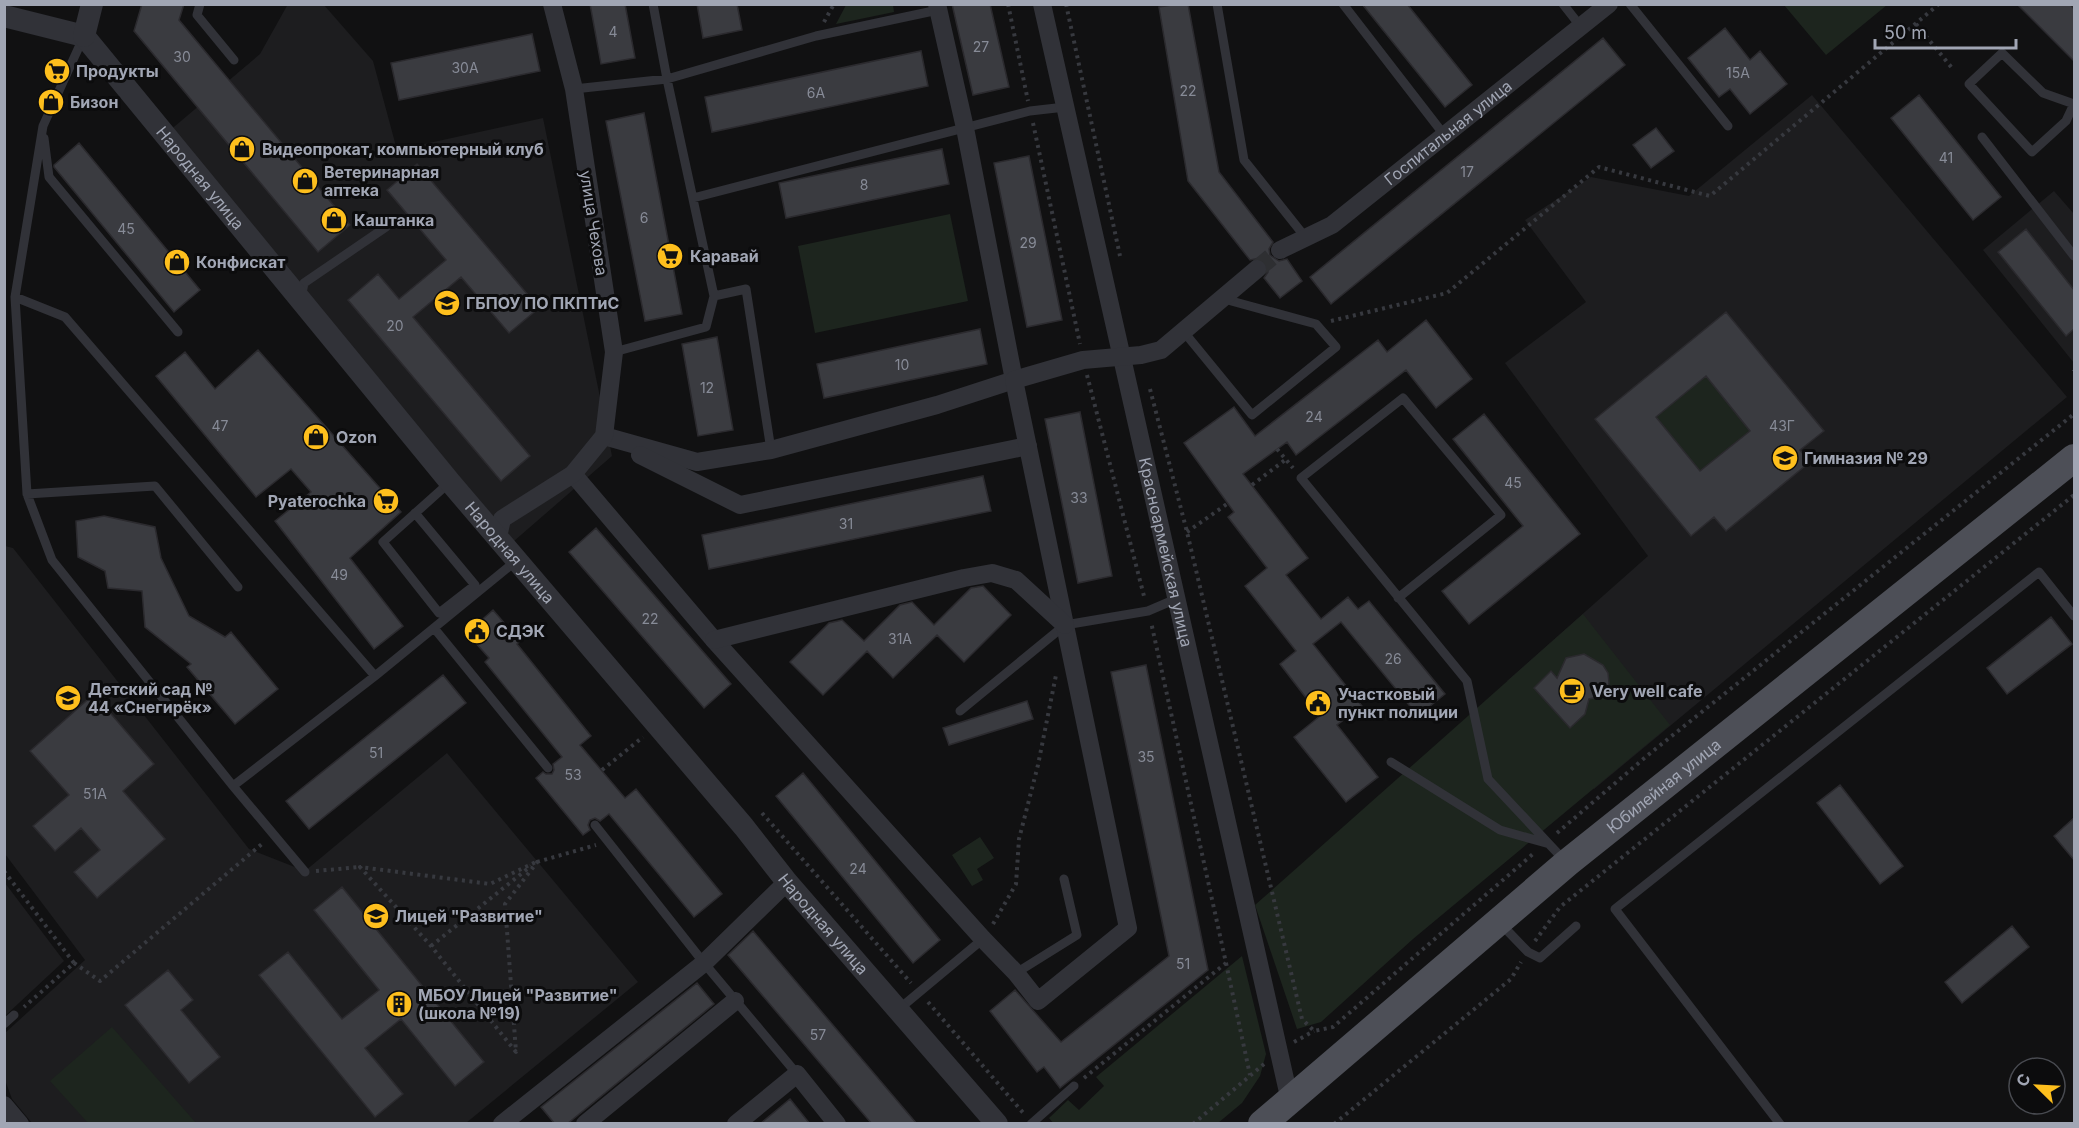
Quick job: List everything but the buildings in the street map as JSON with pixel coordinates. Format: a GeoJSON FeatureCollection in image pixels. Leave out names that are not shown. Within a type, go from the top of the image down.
{"type":"FeatureCollection","features":[{"type":"Feature","properties":{"kind":"main road","name":"Юбилейная улица"},"geometry":{"type":"LineString","coordinates":[[1262,1124],[1348,1048],[1567,863],[2074,458]]}},
{"type":"Feature","properties":{"kind":"street"},"geometry":{"type":"LineString","coordinates":[[4,16],[84,36],[92,4]]}},
{"type":"Feature","properties":{"kind":"street","name":"улица Чехова"},"geometry":{"type":"LineString","coordinates":[[552,4],[574,88],[614,352],[604,436]]}},
{"type":"Feature","properties":{"kind":"street","name":"Красноармейская улица"},"geometry":{"type":"LineString","coordinates":[[1042,4],[1290,1101]]}},
{"type":"Feature","properties":{"kind":"street","name":"Госпитальная улица"},"geometry":{"type":"LineString","coordinates":[[1280,250],[1332,225],[1609,4]]}},
{"type":"Feature","properties":{"kind":"street"},"geometry":{"type":"LineString","coordinates":[[573,474],[714,640],[1016,973],[1038,1001],[1128,928],[1014,380],[965,128],[937,7]]}},
{"type":"Feature","properties":{"kind":"street","name":"Народная улица"},"geometry":{"type":"LineString","coordinates":[[84,36],[450,482],[744,827],[787,882],[900,1009],[997,1124]]}},
{"type":"Feature","properties":{"kind":"street"},"geometry":{"type":"LineString","coordinates":[[604,436],[697,462],[771,450],[937,405],[1083,360],[1141,355],[1161,350],[1257,269]]}},
{"type":"Feature","properties":{"kind":"street"},"geometry":{"type":"LineString","coordinates":[[604,436],[740,505],[1028,446]]}},
{"type":"Feature","properties":{"kind":"street"},"geometry":{"type":"LineString","coordinates":[[498,537],[502,519],[573,474],[604,436]]}},
{"type":"Feature","properties":{"kind":"street"},"geometry":{"type":"LineString","coordinates":[[714,640],[992,573],[1016,580],[1065,625]]}},
{"type":"Feature","properties":{"kind":"street"},"geometry":{"type":"LineString","coordinates":[[502,1124],[704,963],[787,882]]}},
{"type":"Feature","properties":{"kind":"street"},"geometry":{"type":"LineString","coordinates":[[585,1124],[735,1001]]}},
{"type":"Feature","properties":{"kind":"street"},"geometry":{"type":"LineString","coordinates":[[736,1124],[797,1074],[837,1124]]}},
{"type":"Feature","properties":{"kind":"street"},"geometry":{"type":"LineString","coordinates":[[4,1105],[20,1124]]}},
{"type":"Feature","properties":{"kind":"lane"},"geometry":{"type":"LineString","coordinates":[[200,4],[197,15],[234,60]]}},
{"type":"Feature","properties":{"kind":"lane"},"geometry":{"type":"LineString","coordinates":[[614,352],[706,327],[714,296],[653,4]]}},
{"type":"Feature","properties":{"kind":"lane"},"geometry":{"type":"LineString","coordinates":[[1217,4],[1244,160],[1306,238]]}},
{"type":"Feature","properties":{"kind":"lane"},"geometry":{"type":"LineString","coordinates":[[1342,4],[1445,136]]}},
{"type":"Feature","properties":{"kind":"lane"},"geometry":{"type":"LineString","coordinates":[[1563,4],[1581,27]]}},
{"type":"Feature","properties":{"kind":"lane"},"geometry":{"type":"LineString","coordinates":[[1630,4],[1728,126]]}},
{"type":"Feature","properties":{"kind":"lane"},"geometry":{"type":"LineString","coordinates":[[574,88],[667,79],[816,36],[937,7]]}},
{"type":"Feature","properties":{"kind":"lane"},"geometry":{"type":"LineString","coordinates":[[84,36],[43,126],[15,297],[27,494],[52,560],[305,872]]}},
{"type":"Feature","properties":{"kind":"lane"},"geometry":{"type":"LineString","coordinates":[[2002,53],[2043,93],[2074,104],[2066,121],[2032,152],[1969,84],[2002,53]]}},
{"type":"Feature","properties":{"kind":"lane"},"geometry":{"type":"LineString","coordinates":[[693,198],[1030,111],[1065,107]]}},
{"type":"Feature","properties":{"kind":"lane"},"geometry":{"type":"LineString","coordinates":[[43,126],[49,177],[178,332]]}},
{"type":"Feature","properties":{"kind":"lane"},"geometry":{"type":"LineString","coordinates":[[1982,136],[2074,256]]}},
{"type":"Feature","properties":{"kind":"lane"},"geometry":{"type":"LineString","coordinates":[[301,300],[304,283],[386,227]]}},
{"type":"Feature","properties":{"kind":"lane"},"geometry":{"type":"LineString","coordinates":[[714,296],[746,289],[771,450]]}},
{"type":"Feature","properties":{"kind":"lane"},"geometry":{"type":"LineString","coordinates":[[15,297],[65,317],[375,676]]}},
{"type":"Feature","properties":{"kind":"lane"},"geometry":{"type":"LineString","coordinates":[[1184,332],[1252,415],[1336,347],[1316,324],[1224,298]]}},
{"type":"Feature","properties":{"kind":"lane"},"geometry":{"type":"LineString","coordinates":[[1398,598],[1501,515],[1403,398],[1301,478],[1398,598],[1467,681],[1488,779],[1567,863]]}},
{"type":"Feature","properties":{"kind":"lane"},"geometry":{"type":"LineString","coordinates":[[415,513],[475,585],[439,613],[383,542],[415,513],[450,482]]}},
{"type":"Feature","properties":{"kind":"lane"},"geometry":{"type":"LineString","coordinates":[[27,494],[155,486],[238,587]]}},
{"type":"Feature","properties":{"kind":"lane"},"geometry":{"type":"LineString","coordinates":[[233,786],[375,676],[517,560]]}},
{"type":"Feature","properties":{"kind":"lane"},"geometry":{"type":"LineString","coordinates":[[1780,1124],[1615,909],[2039,572],[2074,616]]}},
{"type":"Feature","properties":{"kind":"lane"},"geometry":{"type":"LineString","coordinates":[[960,711],[1065,625],[1148,611],[1176,599]]}},
{"type":"Feature","properties":{"kind":"lane"},"geometry":{"type":"LineString","coordinates":[[434,628],[548,768]]}},
{"type":"Feature","properties":{"kind":"lane"},"geometry":{"type":"LineString","coordinates":[[1392,762],[1500,830],[1546,843]]}},
{"type":"Feature","properties":{"kind":"lane"},"geometry":{"type":"LineString","coordinates":[[595,825],[704,963],[797,1074]]}},
{"type":"Feature","properties":{"kind":"lane"},"geometry":{"type":"LineString","coordinates":[[1016,973],[1077,935],[1064,879]]}},
{"type":"Feature","properties":{"kind":"lane"},"geometry":{"type":"LineString","coordinates":[[1498,921],[1528,952],[1540,958],[1576,926]]}},
{"type":"Feature","properties":{"kind":"lane"},"geometry":{"type":"LineString","coordinates":[[900,1009],[983,939]]}},
{"type":"Feature","properties":{"kind":"lane"},"geometry":{"type":"LineString","coordinates":[[4,1024],[14,1015]]}},
{"type":"Feature","properties":{"kind":"lane"},"geometry":{"type":"LineString","coordinates":[[1031,1124],[1074,1086]]}},
{"type":"Feature","properties":{"kind":"path"},"geometry":{"type":"LineString","coordinates":[[1008,4],[1083,360],[1148,611],[1250,1075]]}},
{"type":"Feature","properties":{"kind":"path"},"geometry":{"type":"LineString","coordinates":[[1066,4],[1121,262]]}},
{"type":"Feature","properties":{"kind":"path"},"geometry":{"type":"LineString","coordinates":[[1316,324],[1447,293],[1599,167],[1710,196],[1939,4]]}},
{"type":"Feature","properties":{"kind":"path"},"geometry":{"type":"LineString","coordinates":[[1916,24],[1952,68]]}},
{"type":"Feature","properties":{"kind":"path"},"geometry":{"type":"LineString","coordinates":[[1150,388],[1187,532],[1302,1019],[1314,1031]]}},
{"type":"Feature","properties":{"kind":"path"},"geometry":{"type":"LineString","coordinates":[[1193,1124],[1279,1052],[1314,1031],[1333,1027],[1648,754],[2074,414]]}},
{"type":"Feature","properties":{"kind":"path"},"geometry":{"type":"LineString","coordinates":[[1277,450],[1301,478]]}},
{"type":"Feature","properties":{"kind":"path"},"geometry":{"type":"LineString","coordinates":[[1252,485],[1285,460]]}},
{"type":"Feature","properties":{"kind":"path"},"geometry":{"type":"LineString","coordinates":[[1334,1124],[1511,979],[1560,907],[2074,495]]}},
{"type":"Feature","properties":{"kind":"path"},"geometry":{"type":"LineString","coordinates":[[1187,532],[1227,504]]}},
{"type":"Feature","properties":{"kind":"path"},"geometry":{"type":"LineString","coordinates":[[983,939],[1016,884],[1019,839],[1038,765],[1058,665]]}},
{"type":"Feature","properties":{"kind":"path"},"geometry":{"type":"LineString","coordinates":[[602,770],[658,725]]}},
{"type":"Feature","properties":{"kind":"path"},"geometry":{"type":"LineString","coordinates":[[4,871],[74,963],[100,981],[273,834]]}},
{"type":"Feature","properties":{"kind":"path"},"geometry":{"type":"LineString","coordinates":[[305,872],[360,867],[490,884],[537,861],[608,841]]}},
{"type":"Feature","properties":{"kind":"path"},"geometry":{"type":"LineString","coordinates":[[431,946],[537,861]]}},
{"type":"Feature","properties":{"kind":"path"},"geometry":{"type":"LineString","coordinates":[[360,867],[431,946],[516,1052],[505,903],[537,861]]}},
{"type":"Feature","properties":{"kind":"path"},"geometry":{"type":"LineString","coordinates":[[14,1015],[74,963]]}},
{"type":"Feature","properties":{"kind":"path"},"geometry":{"type":"LineString","coordinates":[[1074,1086],[1227,963]]}},
{"type":"Feature","properties":{"kind":"shaded area","name":"ГБПОУ ПО ПКПТиС"},"geometry":{"type":"Polygon","coordinates":[[[288,4],[324,5],[373,61],[397,150],[543,118],[612,456],[514,541],[168,132],[260,54],[288,4]]]}},
{"type":"Feature","properties":{"kind":"shaded area"},"geometry":{"type":"Polygon","coordinates":[[[846,5],[893,5],[894,12],[836,24],[846,5]]]}},
{"type":"Feature","properties":{"kind":"shaded area"},"geometry":{"type":"Polygon","coordinates":[[[1784,5],[1887,5],[1826,55],[1784,5]]]}},
{"type":"Feature","properties":{"kind":"shaded area","name":"Гимназия № 29"},"geometry":{"type":"Polygon","coordinates":[[[1812,95],[2067,397],[1594,789],[1507,681],[1648,556],[1505,363],[1586,302],[1525,220],[1591,177],[1689,196],[1812,95]]]}},
{"type":"Feature","properties":{"kind":"shaded area"},"geometry":{"type":"Polygon","coordinates":[[[2054,191],[2074,214],[2074,363],[1983,250],[2054,191]]]}},
{"type":"Feature","properties":{"kind":"shaded area"},"geometry":{"type":"Polygon","coordinates":[[[950,214],[968,301],[815,333],[798,246],[950,214]]]}},
{"type":"Feature","properties":{"kind":"shaded area"},"geometry":{"type":"Polygon","coordinates":[[[1706,376],[1750,431],[1700,471],[1656,417],[1706,376]]]}},
{"type":"Feature","properties":{"kind":"shaded area","name":"Лицей \"Развитие\""},"geometry":{"type":"Polygon","coordinates":[[[5,546],[13,548],[249,849],[305,871],[447,753],[638,982],[466,1123],[32,1123],[12,1099],[5,1080],[5,1033],[85,960],[5,854],[5,546]]]}},
{"type":"Feature","properties":{"kind":"shaded area"},"geometry":{"type":"Polygon","coordinates":[[[1583,614],[1670,725],[1413,939],[1321,1022],[1297,1029],[1255,905],[1583,614]]]}},
{"type":"Feature","properties":{"kind":"shaded area"},"geometry":{"type":"Polygon","coordinates":[[[980,837],[994,858],[977,869],[983,880],[972,886],[952,855],[980,837]]]}},
{"type":"Feature","properties":{"kind":"shaded area"},"geometry":{"type":"Polygon","coordinates":[[[5,883],[64,961],[5,1016],[5,883]]]}},
{"type":"Feature","properties":{"kind":"shaded area"},"geometry":{"type":"Polygon","coordinates":[[[1242,956],[1266,1054],[1260,1076],[1242,1103],[1218,1123],[1054,1124],[1049,1118],[1068,1100],[1079,1110],[1104,1086],[1096,1077],[1242,956]]]}},
{"type":"Feature","properties":{"kind":"shaded area"},"geometry":{"type":"Polygon","coordinates":[[[112,1027],[196,1123],[88,1123],[50,1081],[112,1027]]]}},
{"type":"Feature","properties":{"kind":"tunnel"},"geometry":{"type":"LineString","coordinates":[[1257,269],[1280,250]]}},
{"type":"Feature","properties":{"kind":"place","name":"Продукты"},"geometry":{"type":"Point","coordinates":[57,71]}},
{"type":"Feature","properties":{"kind":"place","name":"Бизон"},"geometry":{"type":"Point","coordinates":[51,102]}},
{"type":"Feature","properties":{"kind":"place","name":"Видеопрокат, компьютерный клуб"},"geometry":{"type":"Point","coordinates":[242,149]}},
{"type":"Feature","properties":{"kind":"place","name":"Ветеринарная аптека"},"geometry":{"type":"Point","coordinates":[305,181]}},
{"type":"Feature","properties":{"kind":"place","name":"Каштанка"},"geometry":{"type":"Point","coordinates":[334,220]}},
{"type":"Feature","properties":{"kind":"place","name":"Каравай"},"geometry":{"type":"Point","coordinates":[670,256]}},
{"type":"Feature","properties":{"kind":"place","name":"Конфискат"},"geometry":{"type":"Point","coordinates":[177,262]}},
{"type":"Feature","properties":{"kind":"place","name":"ГБПОУ ПО ПКПТиС"},"geometry":{"type":"Point","coordinates":[447,303]}},
{"type":"Feature","properties":{"kind":"place","name":"Ozon"},"geometry":{"type":"Point","coordinates":[316,437]}},
{"type":"Feature","properties":{"kind":"place","name":"Гимназия № 29"},"geometry":{"type":"Point","coordinates":[1785,458]}},
{"type":"Feature","properties":{"kind":"place","name":"Pyaterochka"},"geometry":{"type":"Point","coordinates":[386,501]}},
{"type":"Feature","properties":{"kind":"place","name":"СДЭК"},"geometry":{"type":"Point","coordinates":[477,631]}},
{"type":"Feature","properties":{"kind":"place","name":"Very well cafe"},"geometry":{"type":"Point","coordinates":[1572,691]}},
{"type":"Feature","properties":{"kind":"place","name":"Детский сад № 44 «Снегирёк»"},"geometry":{"type":"Point","coordinates":[68,698]}},
{"type":"Feature","properties":{"kind":"place","name":"Участковый пункт полиции"},"geometry":{"type":"Point","coordinates":[1318,703]}},
{"type":"Feature","properties":{"kind":"place","name":"Лицей \"Развитие\""},"geometry":{"type":"Point","coordinates":[376,916]}},
{"type":"Feature","properties":{"kind":"place","name":"МБОУ Лицей \"Развитие\" (школа №19)"},"geometry":{"type":"Point","coordinates":[399,1004]}}]}
